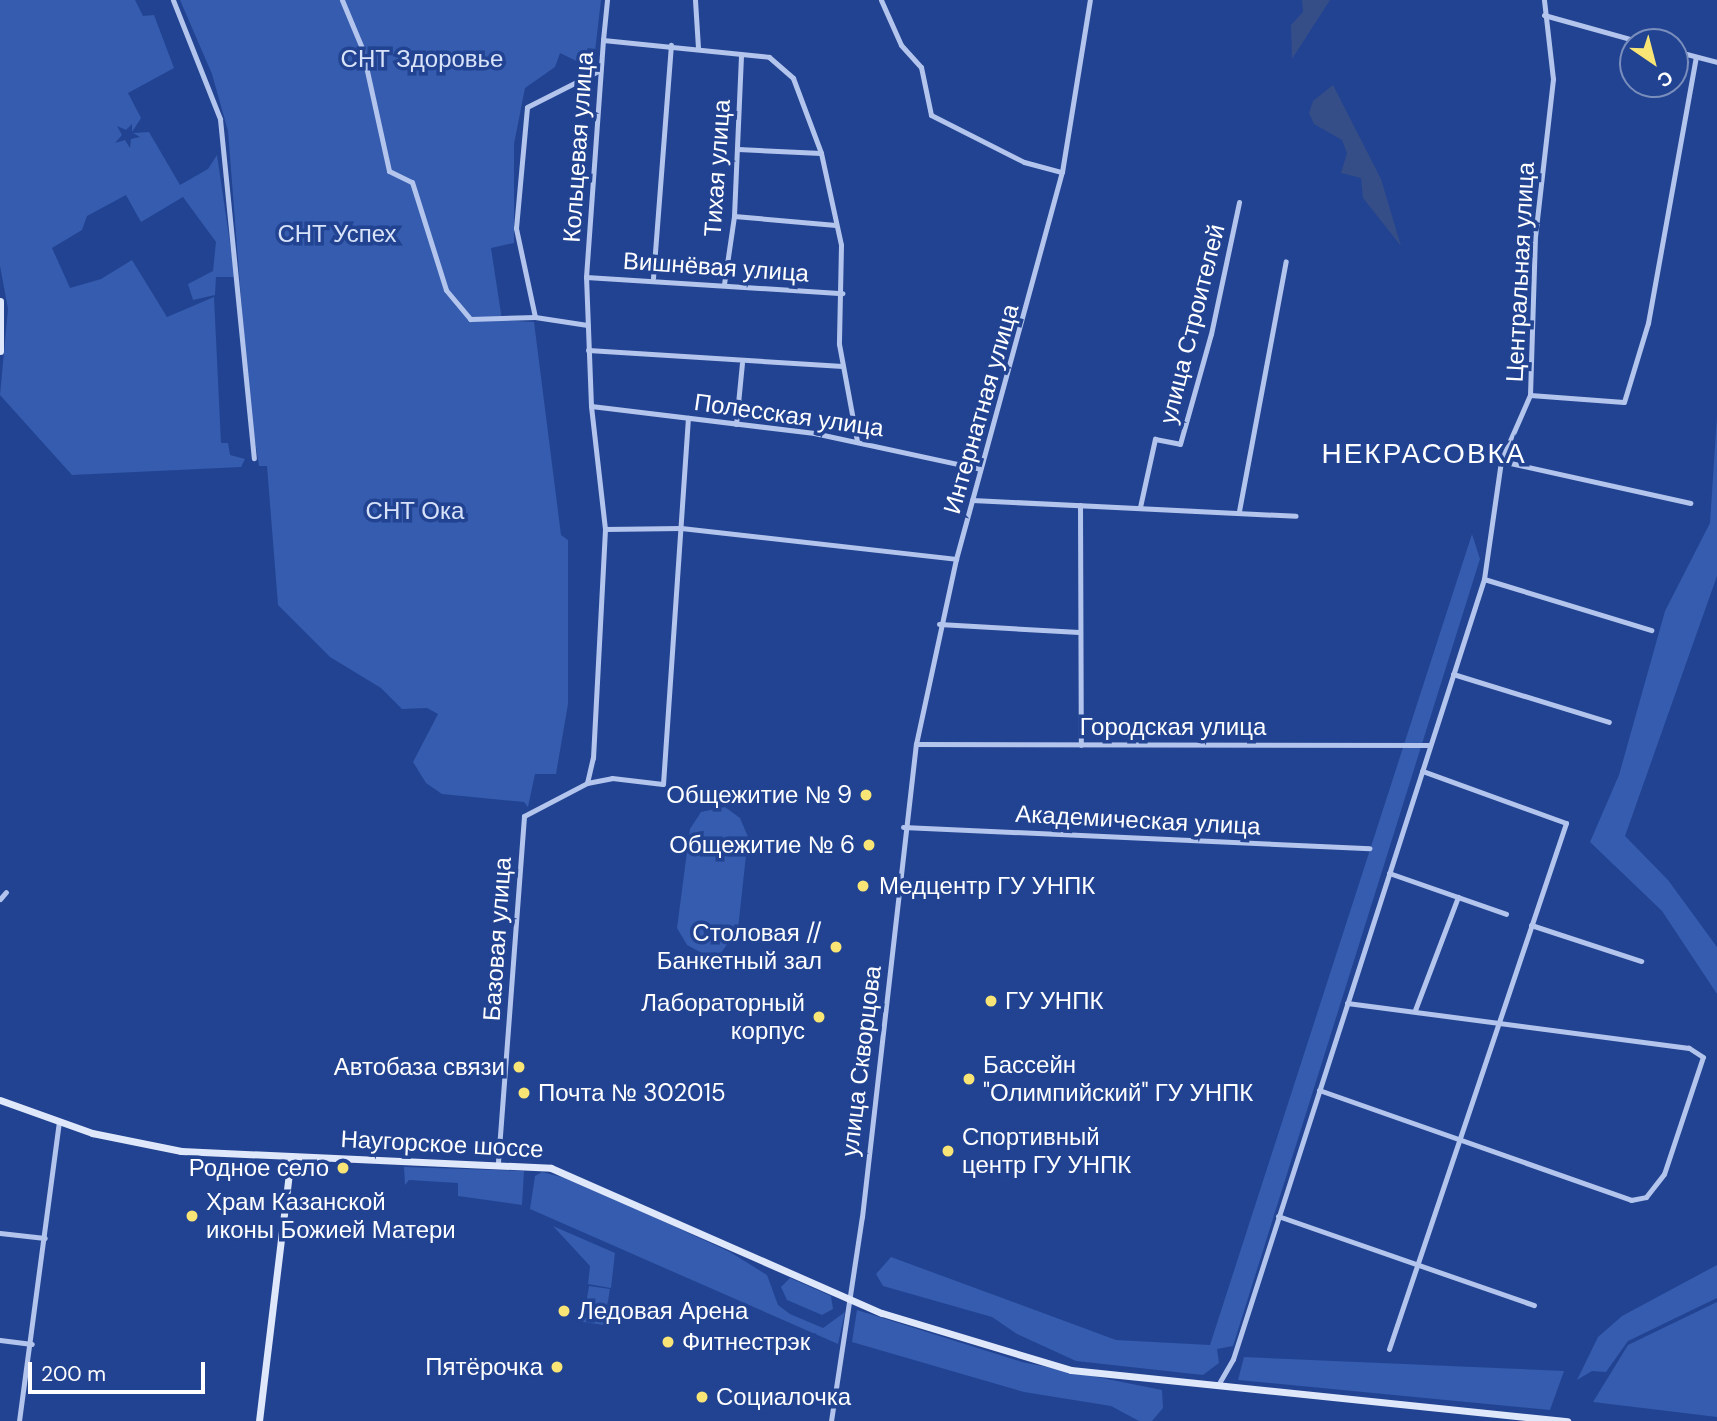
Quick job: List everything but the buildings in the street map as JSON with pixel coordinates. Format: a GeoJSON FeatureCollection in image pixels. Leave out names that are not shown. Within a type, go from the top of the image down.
{"type":"FeatureCollection","features":[{"type":"Feature","properties":{"kind":"main road"},"geometry":{"type":"LineString","coordinates":[[0,301],[0,351]]}},
{"type":"Feature","properties":{"kind":"main road","name":"Наугорское шоссе"},"geometry":{"type":"LineString","coordinates":[[0,1100],[59,1122],[181,1151],[498,1162],[570,1174],[851,1300],[1021,1356],[1099,1376],[1567,1421]]}},
{"type":"Feature","properties":{"kind":"main road"},"geometry":{"type":"LineString","coordinates":[[259,1421],[291,1156]]}},
{"type":"Feature","properties":{"kind":"street"},"geometry":{"type":"LineString","coordinates":[[173,0],[220,119],[236,248],[254,458]]}},
{"type":"Feature","properties":{"kind":"street"},"geometry":{"type":"LineString","coordinates":[[342,0],[362,48],[389,171],[406,176],[416,190],[446,290],[470,319],[535,317],[587,325]]}},
{"type":"Feature","properties":{"kind":"street"},"geometry":{"type":"LineString","coordinates":[[603,40],[607,0]]}},
{"type":"Feature","properties":{"kind":"street"},"geometry":{"type":"LineString","coordinates":[[695,0],[698,48]]}},
{"type":"Feature","properties":{"kind":"street"},"geometry":{"type":"LineString","coordinates":[[881,0],[901,45],[921,67],[931,115],[1024,162],[1062,172]]}},
{"type":"Feature","properties":{"kind":"street","name":"Интернатная улица"},"geometry":{"type":"LineString","coordinates":[[904,827],[916,744],[939,624],[1062,172],[1090,0]]}},
{"type":"Feature","properties":{"kind":"street","name":"Центральная улица"},"geometry":{"type":"LineString","coordinates":[[1217,1388],[1233,1359],[1484,579],[1501,461],[1530,395],[1535,237],[1553,79],[1544,0]]}},
{"type":"Feature","properties":{"kind":"street"},"geometry":{"type":"LineString","coordinates":[[1544,15],[1619,36]]}},
{"type":"Feature","properties":{"kind":"street","name":"Кольцевая улица"},"geometry":{"type":"LineString","coordinates":[[587,783],[593,758],[605,529],[591,406],[586,277],[603,40],[769,57],[789,72],[821,153],[844,258],[842,366],[857,441]]}},
{"type":"Feature","properties":{"kind":"street"},"geometry":{"type":"LineString","coordinates":[[653,278],[671,45]]}},
{"type":"Feature","properties":{"kind":"street","name":"Тихая улица"},"geometry":{"type":"LineString","coordinates":[[724,284],[734,216],[741,54]]}},
{"type":"Feature","properties":{"kind":"street"},"geometry":{"type":"LineString","coordinates":[[1689,55],[1717,62]]}},
{"type":"Feature","properties":{"kind":"street"},"geometry":{"type":"LineString","coordinates":[[1530,395],[1624,402],[1648,323],[1696,57]]}},
{"type":"Feature","properties":{"kind":"street"},"geometry":{"type":"LineString","coordinates":[[535,317],[516,228],[527,107],[600,71]]}},
{"type":"Feature","properties":{"kind":"street"},"geometry":{"type":"LineString","coordinates":[[738,149],[821,153]]}},
{"type":"Feature","properties":{"kind":"street","name":"улица Строителей"},"geometry":{"type":"LineString","coordinates":[[1140,507],[1155,439],[1180,443],[1211,334],[1239,202]]}},
{"type":"Feature","properties":{"kind":"street"},"geometry":{"type":"LineString","coordinates":[[734,216],[836,225]]}},
{"type":"Feature","properties":{"kind":"street"},"geometry":{"type":"LineString","coordinates":[[1239,511],[1286,261]]}},
{"type":"Feature","properties":{"kind":"street","name":"Вишнёвая улица"},"geometry":{"type":"LineString","coordinates":[[586,277],[653,278],[843,293]]}},
{"type":"Feature","properties":{"kind":"street"},"geometry":{"type":"LineString","coordinates":[[588,350],[742,363],[842,366]]}},
{"type":"Feature","properties":{"kind":"street"},"geometry":{"type":"LineString","coordinates":[[736,424],[742,363]]}},
{"type":"Feature","properties":{"kind":"street","name":"Полесская улица"},"geometry":{"type":"LineString","coordinates":[[591,406],[857,441],[980,469]]}},
{"type":"Feature","properties":{"kind":"street"},"geometry":{"type":"LineString","coordinates":[[587,783],[612,778],[663,784],[688,418]]}},
{"type":"Feature","properties":{"kind":"street"},"geometry":{"type":"LineString","coordinates":[[1501,461],[1690,503]]}},
{"type":"Feature","properties":{"kind":"street"},"geometry":{"type":"LineString","coordinates":[[972,500],[1239,511],[1296,516]]}},
{"type":"Feature","properties":{"kind":"street"},"geometry":{"type":"LineString","coordinates":[[1080,505],[1081,745]]}},
{"type":"Feature","properties":{"kind":"street"},"geometry":{"type":"LineString","coordinates":[[605,529],[681,528],[956,559]]}},
{"type":"Feature","properties":{"kind":"street"},"geometry":{"type":"LineString","coordinates":[[1484,579],[1651,631]]}},
{"type":"Feature","properties":{"kind":"street"},"geometry":{"type":"LineString","coordinates":[[939,624],[1079,632]]}},
{"type":"Feature","properties":{"kind":"street"},"geometry":{"type":"LineString","coordinates":[[1453,674],[1609,722]]}},
{"type":"Feature","properties":{"kind":"street","name":"Городская улица"},"geometry":{"type":"LineString","coordinates":[[916,744],[1430,745]]}},
{"type":"Feature","properties":{"kind":"street"},"geometry":{"type":"LineString","coordinates":[[1389,1349],[1566,823],[1422,771]]}},
{"type":"Feature","properties":{"kind":"street","name":"Базовая улица"},"geometry":{"type":"LineString","coordinates":[[498,1162],[524,816],[587,783]]}},
{"type":"Feature","properties":{"kind":"street","name":"Академическая улица"},"geometry":{"type":"LineString","coordinates":[[904,827],[1370,848]]}},
{"type":"Feature","properties":{"kind":"street","name":"улица Скворцова"},"geometry":{"type":"LineString","coordinates":[[831,1421],[851,1300],[904,827]]}},
{"type":"Feature","properties":{"kind":"street"},"geometry":{"type":"LineString","coordinates":[[1389,873],[1506,914]]}},
{"type":"Feature","properties":{"kind":"street"},"geometry":{"type":"LineString","coordinates":[[0,899],[6,892]]}},
{"type":"Feature","properties":{"kind":"street"},"geometry":{"type":"LineString","coordinates":[[1415,1010],[1458,897]]}},
{"type":"Feature","properties":{"kind":"street"},"geometry":{"type":"LineString","coordinates":[[1531,925],[1641,961]]}},
{"type":"Feature","properties":{"kind":"street"},"geometry":{"type":"LineString","coordinates":[[1319,1090],[1462,1136],[1631,1200],[1646,1197],[1664,1174],[1681,1134],[1703,1057],[1689,1048],[1500,1020],[1347,1003]]}},
{"type":"Feature","properties":{"kind":"street"},"geometry":{"type":"LineString","coordinates":[[19,1421],[32,1344],[59,1122]]}},
{"type":"Feature","properties":{"kind":"street"},"geometry":{"type":"LineString","coordinates":[[1278,1216],[1534,1305]]}},
{"type":"Feature","properties":{"kind":"street"},"geometry":{"type":"LineString","coordinates":[[0,1233],[45,1238]]}},
{"type":"Feature","properties":{"kind":"street"},"geometry":{"type":"LineString","coordinates":[[0,1340],[32,1344]]}},
{"type":"Feature","properties":{"kind":"green space"},"geometry":{"type":"Polygon","coordinates":[[[0,0],[135,0],[143,16],[154,15],[174,68],[128,93],[141,118],[132,132],[132,124],[126,130],[117,126],[122,135],[115,143],[125,140],[130,148],[131,139],[140,137],[133,133],[149,132],[180,185],[208,169],[217,155],[235,277],[216,277],[215,295],[193,300],[188,284],[213,271],[216,242],[183,197],[141,222],[126,195],[87,216],[82,230],[52,248],[70,288],[101,279],[132,260],[167,317],[214,297],[221,443],[228,443],[230,455],[245,459],[241,467],[72,475],[0,395],[8,309],[0,266],[0,0]]]}},
{"type":"Feature","properties":{"kind":"green space"},"geometry":{"type":"Polygon","coordinates":[[[180,0],[601,0],[593,69],[560,53],[555,67],[525,88],[514,144],[514,243],[491,248],[502,320],[534,322],[561,535],[568,540],[568,704],[556,774],[535,774],[528,807],[524,802],[442,794],[426,783],[413,762],[438,714],[427,708],[402,709],[381,688],[330,657],[278,605],[267,466],[259,466],[249,401],[228,131],[212,74],[180,0]]]}},
{"type":"Feature","properties":{"kind":"green space"},"geometry":{"type":"Polygon","coordinates":[[[1717,416],[1717,576],[1625,836],[1668,880],[1717,947],[1717,994],[1662,911],[1590,842],[1619,775],[1665,611],[1710,523],[1717,416]]]}},
{"type":"Feature","properties":{"kind":"green space"},"geometry":{"type":"Polygon","coordinates":[[[1472,534],[1480,559],[1233,1346],[1217,1349],[1219,1363],[1203,1375],[1076,1361],[1017,1334],[992,1317],[883,1286],[876,1274],[891,1257],[1116,1340],[1210,1345],[1472,534]]]}},
{"type":"Feature","properties":{"kind":"green space"},"geometry":{"type":"Polygon","coordinates":[[[725,807],[740,818],[748,837],[738,929],[721,953],[702,953],[687,945],[677,928],[690,829],[701,812],[725,807]]]}},
{"type":"Feature","properties":{"kind":"green space"},"geometry":{"type":"Polygon","coordinates":[[[404,1167],[524,1171],[522,1205],[458,1196],[458,1183],[409,1180],[405,1185],[404,1167]]]}},
{"type":"Feature","properties":{"kind":"green space"},"geometry":{"type":"Polygon","coordinates":[[[542,1172],[573,1180],[730,1252],[767,1275],[778,1305],[790,1314],[823,1328],[845,1312],[838,1344],[530,1209],[535,1176],[542,1172]]]}},
{"type":"Feature","properties":{"kind":"green space"},"geometry":{"type":"Polygon","coordinates":[[[553,1226],[615,1253],[611,1288],[588,1284],[590,1266],[553,1226]]]}},
{"type":"Feature","properties":{"kind":"green space"},"geometry":{"type":"Polygon","coordinates":[[[1717,1265],[1717,1298],[1628,1341],[1606,1372],[1592,1371],[1577,1380],[1598,1337],[1622,1316],[1717,1265]]]}},
{"type":"Feature","properties":{"kind":"green space"},"geometry":{"type":"Polygon","coordinates":[[[790,1278],[831,1296],[833,1309],[822,1315],[787,1300],[781,1287],[790,1278]]]}},
{"type":"Feature","properties":{"kind":"green space"},"geometry":{"type":"Polygon","coordinates":[[[589,1286],[610,1289],[604,1325],[583,1322],[589,1286]]]}},
{"type":"Feature","properties":{"kind":"green space"},"geometry":{"type":"Polygon","coordinates":[[[1717,1302],[1717,1417],[1593,1402],[1628,1345],[1717,1302]]]}},
{"type":"Feature","properties":{"kind":"green space"},"geometry":{"type":"Polygon","coordinates":[[[857,1310],[1022,1362],[1162,1390],[1163,1408],[1152,1421],[1139,1421],[1111,1406],[1024,1392],[852,1342],[857,1310]]]}},
{"type":"Feature","properties":{"kind":"green space"},"geometry":{"type":"Polygon","coordinates":[[[1244,1357],[1564,1371],[1550,1410],[1238,1380],[1244,1357]]]}},
{"type":"Feature","properties":{"kind":"shaded area"},"geometry":{"type":"Polygon","coordinates":[[[1302,0],[1330,0],[1292,59],[1291,25],[1303,12],[1302,0]]]}},
{"type":"Feature","properties":{"kind":"shaded area"},"geometry":{"type":"Polygon","coordinates":[[[1333,85],[1381,179],[1401,246],[1363,198],[1361,178],[1341,173],[1347,153],[1342,140],[1314,124],[1309,113],[1313,101],[1333,85]]]}},
{"type":"Feature","properties":{"kind":"place","name":"Общежитие № 9"},"geometry":{"type":"Point","coordinates":[866,795]}},
{"type":"Feature","properties":{"kind":"place","name":"Общежитие № 6"},"geometry":{"type":"Point","coordinates":[869,845]}},
{"type":"Feature","properties":{"kind":"place","name":"Медцентр ГУ УНПК"},"geometry":{"type":"Point","coordinates":[863,886]}},
{"type":"Feature","properties":{"kind":"place","name":"Столовая // Банкетный зал"},"geometry":{"type":"Point","coordinates":[836,947]}},
{"type":"Feature","properties":{"kind":"place","name":"ГУ УНПК"},"geometry":{"type":"Point","coordinates":[991,1001]}},
{"type":"Feature","properties":{"kind":"place","name":"Лабораторный корпус"},"geometry":{"type":"Point","coordinates":[819,1017]}},
{"type":"Feature","properties":{"kind":"place","name":"Автобаза связи"},"geometry":{"type":"Point","coordinates":[519,1067]}},
{"type":"Feature","properties":{"kind":"place","name":"Бассейн \"Олимпийский\" ГУ УНПК"},"geometry":{"type":"Point","coordinates":[969,1079]}},
{"type":"Feature","properties":{"kind":"place","name":"Почта № 302015"},"geometry":{"type":"Point","coordinates":[524,1093]}},
{"type":"Feature","properties":{"kind":"place","name":"Спортивный центр ГУ УНПК"},"geometry":{"type":"Point","coordinates":[948,1151]}},
{"type":"Feature","properties":{"kind":"place","name":"Родное село"},"geometry":{"type":"Point","coordinates":[343,1168]}},
{"type":"Feature","properties":{"kind":"place","name":"Храм Казанской иконы Божией Матери"},"geometry":{"type":"Point","coordinates":[192,1216]}},
{"type":"Feature","properties":{"kind":"place","name":"Ледовая Арена"},"geometry":{"type":"Point","coordinates":[564,1311]}},
{"type":"Feature","properties":{"kind":"place","name":"Фитнестрэк"},"geometry":{"type":"Point","coordinates":[668,1342]}},
{"type":"Feature","properties":{"kind":"place","name":"Пятёрочка"},"geometry":{"type":"Point","coordinates":[557,1367]}},
{"type":"Feature","properties":{"kind":"place","name":"Социалочка"},"geometry":{"type":"Point","coordinates":[702,1397]}},
{"type":"Feature","properties":{"kind":"district","name":"НЕКРАСОВКА"},"geometry":{"type":"Point","coordinates":[1424,454]}},
{"type":"Feature","properties":{"kind":"park label","name":"СНТ Здоровье"},"geometry":{"type":"Point","coordinates":[422,59]}},
{"type":"Feature","properties":{"kind":"park label","name":"СНТ Успех"},"geometry":{"type":"Point","coordinates":[337,234]}},
{"type":"Feature","properties":{"kind":"park label","name":"СНТ Ока"},"geometry":{"type":"Point","coordinates":[415,511]}}]}
